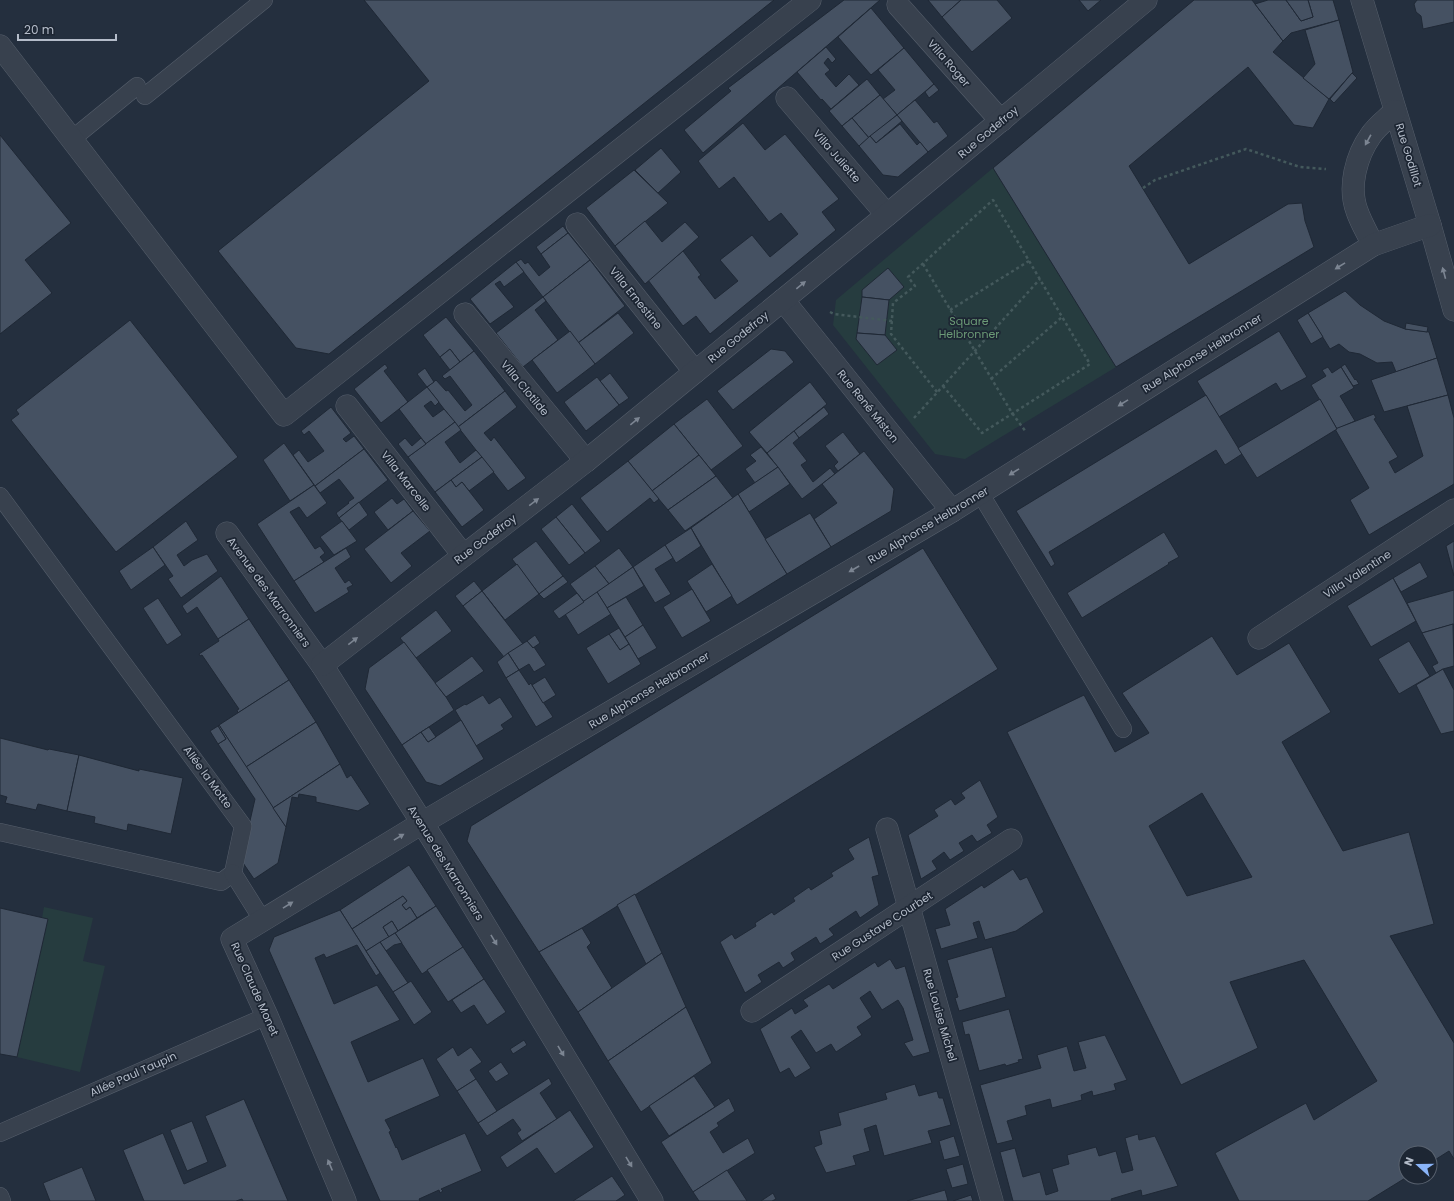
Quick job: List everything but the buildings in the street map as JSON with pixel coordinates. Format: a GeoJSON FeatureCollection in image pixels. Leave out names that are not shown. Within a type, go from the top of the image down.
{"type":"FeatureCollection","features":[{"type":"Feature","properties":{"kind":"street"},"geometry":{"type":"LineString","coordinates":[[0,46],[284,415],[810,0]]}},
{"type":"Feature","properties":{"kind":"street","name":"Rue Godefroy"},"geometry":{"type":"LineString","coordinates":[[322,664],[586,462],[1146,0]]}},
{"type":"Feature","properties":{"kind":"street","name":"Rue Godillot"},"geometry":{"type":"LineString","coordinates":[[1362,0],[1454,310]]}},
{"type":"Feature","properties":{"kind":"street","name":"Villa Roger"},"geometry":{"type":"LineString","coordinates":[[898,5],[1001,121]]}},
{"type":"Feature","properties":{"kind":"street","name":"Villa Juliette"},"geometry":{"type":"LineString","coordinates":[[787,98],[887,215]]}},
{"type":"Feature","properties":{"kind":"street"},"geometry":{"type":"LineString","coordinates":[[1373,245],[1357,210],[1353,190],[1355,172],[1362,152],[1371,135],[1395,111]]}},
{"type":"Feature","properties":{"kind":"street","name":"Villa Ernestine"},"geometry":{"type":"LineString","coordinates":[[577,224],[695,372]]}},
{"type":"Feature","properties":{"kind":"street","name":"Rue Alphonse Helbronner"},"geometry":{"type":"LineString","coordinates":[[422,823],[952,511],[1373,245],[1430,225]]}},
{"type":"Feature","properties":{"kind":"street","name":"Rue René Miston"},"geometry":{"type":"LineString","coordinates":[[783,300],[952,511]]}},
{"type":"Feature","properties":{"kind":"street","name":"Villa Clotilde"},"geometry":{"type":"LineString","coordinates":[[465,314],[586,462]]}},
{"type":"Feature","properties":{"kind":"street","name":"Villa Marcelle"},"geometry":{"type":"LineString","coordinates":[[348,406],[463,556]]}},
{"type":"Feature","properties":{"kind":"street","name":"Villa Valentine"},"geometry":{"type":"LineString","coordinates":[[1259,638],[1454,510]]}},
{"type":"Feature","properties":{"kind":"street","name":"Avenue des Marronniers"},"geometry":{"type":"LineString","coordinates":[[227,533],[322,664],[422,823],[652,1201]]}},
{"type":"Feature","properties":{"kind":"street","name":"Rue Claude Monet"},"geometry":{"type":"LineString","coordinates":[[345,1201],[267,1016],[232,939],[422,823]]}},
{"type":"Feature","properties":{"kind":"street","name":"Rue Louise Michel"},"geometry":{"type":"LineString","coordinates":[[887,829],[992,1201]]}},
{"type":"Feature","properties":{"kind":"street","name":"Rue Gustave Courbet"},"geometry":{"type":"LineString","coordinates":[[752,1011],[1011,840]]}},
{"type":"Feature","properties":{"kind":"lane"},"geometry":{"type":"LineString","coordinates":[[72,139],[141,91],[264,0]]}},
{"type":"Feature","properties":{"kind":"lane"},"geometry":{"type":"LineString","coordinates":[[980,493],[1123,729]]}},
{"type":"Feature","properties":{"kind":"lane","name":"Allée la Motte"},"geometry":{"type":"LineString","coordinates":[[0,496],[243,826],[233,873]]}},
{"type":"Feature","properties":{"kind":"lane"},"geometry":{"type":"LineString","coordinates":[[0,832],[221,882],[233,873],[263,921]]}},
{"type":"Feature","properties":{"kind":"lane","name":"Allée Paul Taupin"},"geometry":{"type":"LineString","coordinates":[[0,1133],[267,1016]]}},
{"type":"Feature","properties":{"kind":"lane"},"geometry":{"type":"LineString","coordinates":[[0,1196],[2,1201]]}},
{"type":"Feature","properties":{"kind":"path"},"geometry":{"type":"LineString","coordinates":[[1143,188],[1155,180],[1246,150],[1300,167],[1355,172]]}},
{"type":"Feature","properties":{"kind":"path"},"geometry":{"type":"LineString","coordinates":[[938,392],[891,334],[893,302],[915,286],[908,277],[993,200],[1090,364],[982,433],[943,386]]}},
{"type":"Feature","properties":{"kind":"path"},"geometry":{"type":"LineString","coordinates":[[950,310],[1029,260]]}},
{"type":"Feature","properties":{"kind":"path"},"geometry":{"type":"LineString","coordinates":[[923,264],[1012,413],[1042,455]]}},
{"type":"Feature","properties":{"kind":"path"},"geometry":{"type":"LineString","coordinates":[[895,440],[1040,279]]}},
{"type":"Feature","properties":{"kind":"path"},"geometry":{"type":"LineString","coordinates":[[828,311],[834,314],[892,321]]}},
{"type":"Feature","properties":{"kind":"path"},"geometry":{"type":"LineString","coordinates":[[991,379],[1062,317]]}},
{"type":"Feature","properties":{"kind":"green space","name":"Square Helbronner"},"geometry":{"type":"Polygon","coordinates":[[[993,168],[1116,367],[965,459],[935,454],[833,325],[836,300],[993,168]]]}},
{"type":"Feature","properties":{"kind":"green space"},"geometry":{"type":"Polygon","coordinates":[[[44,907],[93,918],[83,961],[105,966],[80,1072],[17,1057],[48,919],[42,918],[44,907]]]}}]}
